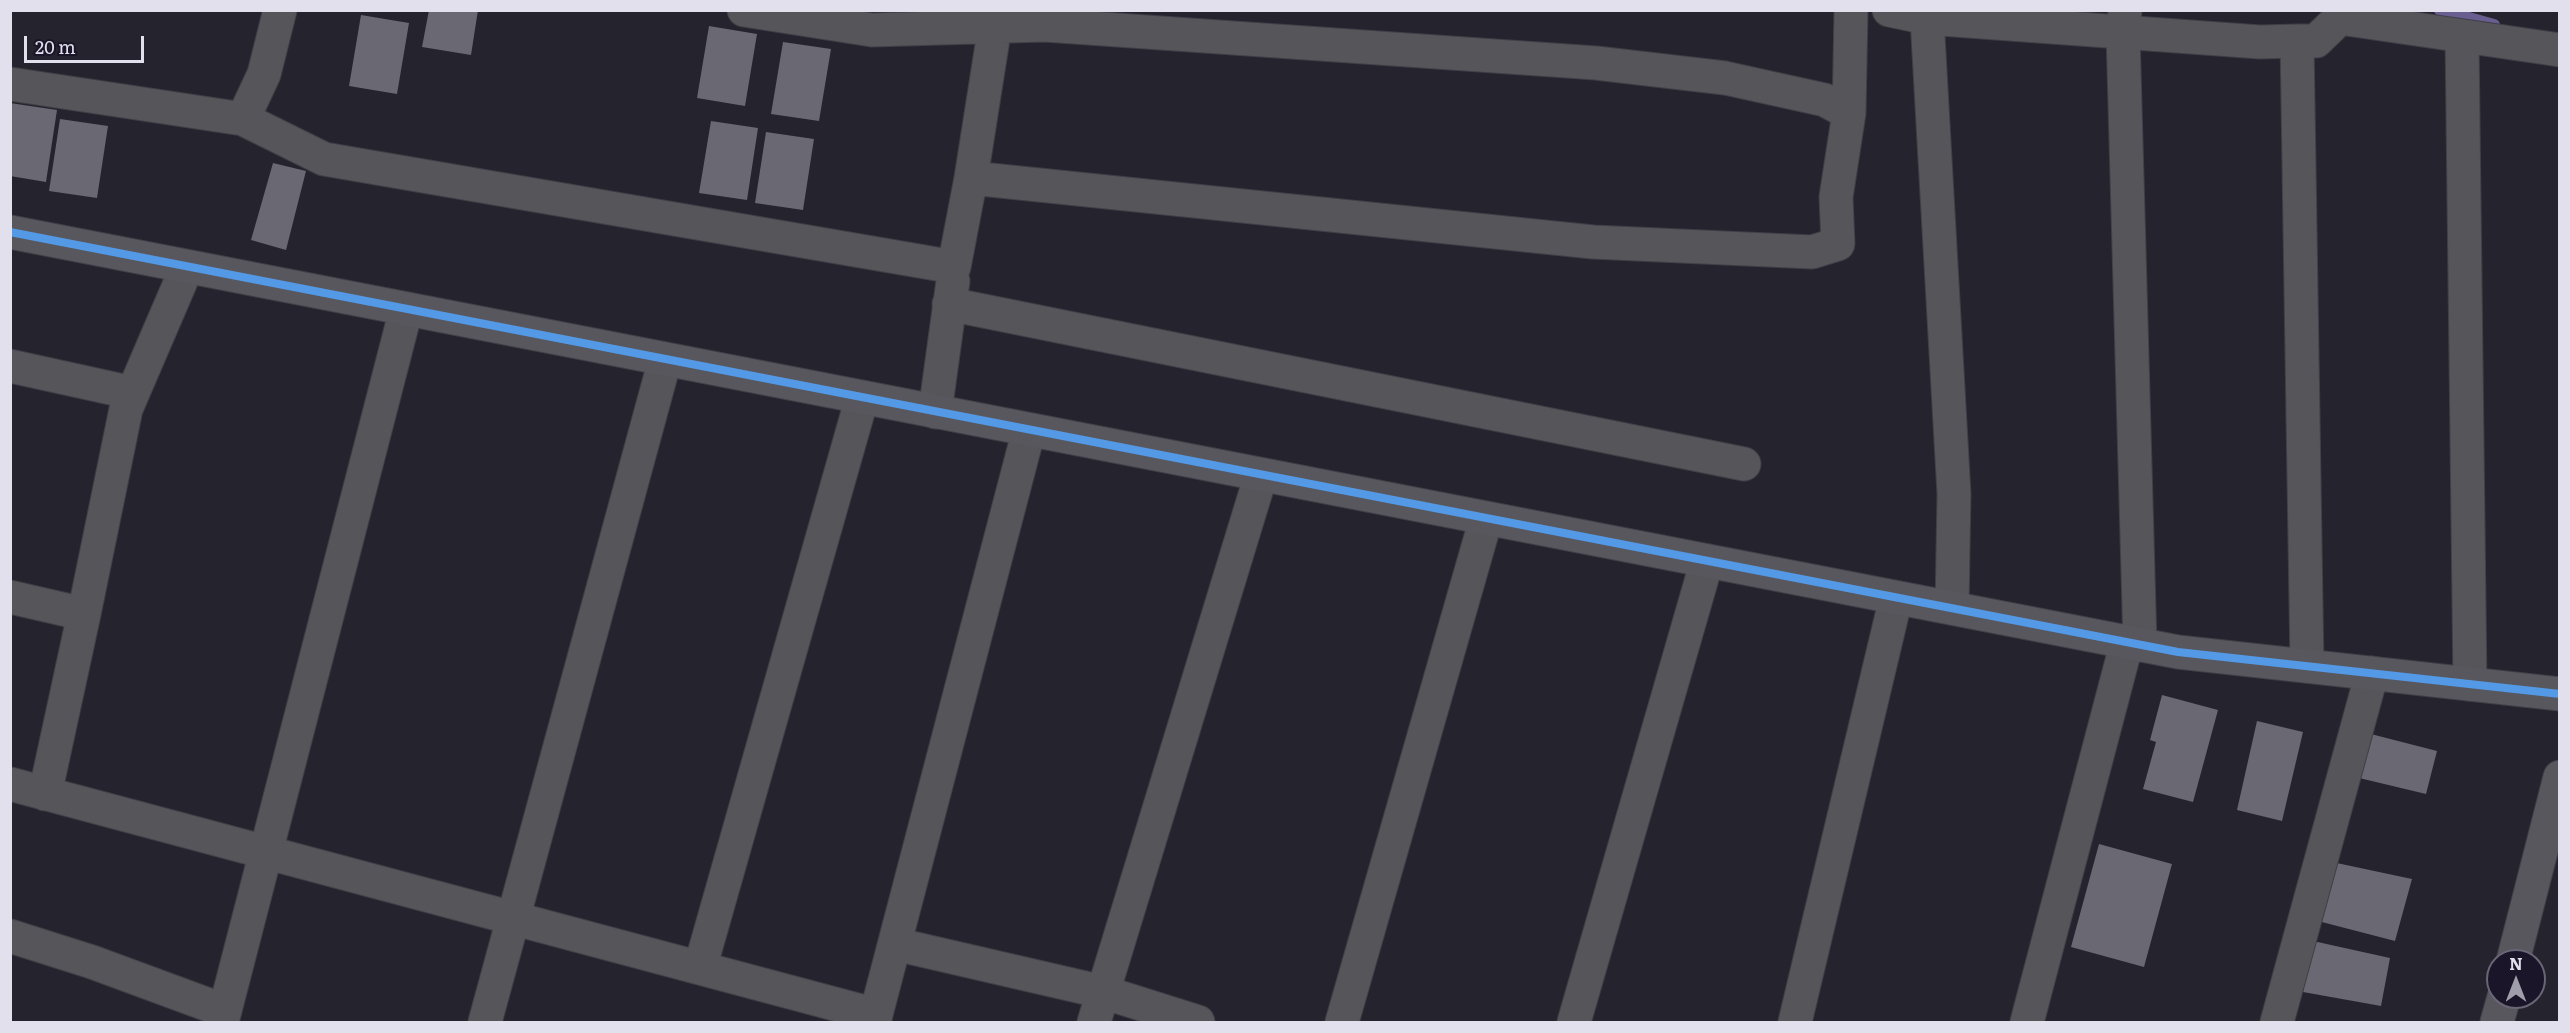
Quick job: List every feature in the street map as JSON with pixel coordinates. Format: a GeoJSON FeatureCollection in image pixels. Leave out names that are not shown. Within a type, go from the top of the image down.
{"type":"FeatureCollection","features":[{"type":"Feature","properties":{"kind":"street"},"geometry":{"type":"LineString","coordinates":[[243,119],[264,74],[280,10]]}},
{"type":"Feature","properties":{"kind":"street"},"geometry":{"type":"LineString","coordinates":[[744,10],[872,30],[1045,25],[1160,31],[1596,63],[1725,78],[1825,100],[1849,113]]}},
{"type":"Feature","properties":{"kind":"street"},"geometry":{"type":"LineString","coordinates":[[971,178],[1593,242],[1812,252],[1838,244],[1836,197],[1849,113],[1851,10]]}},
{"type":"Feature","properties":{"kind":"street"},"geometry":{"type":"LineString","coordinates":[[1889,10],[1927,14],[2124,22],[2260,42],[2316,41],[2341,14],[2462,37],[2559,50]]}},
{"type":"Feature","properties":{"kind":"street"},"geometry":{"type":"LineString","coordinates":[[1927,14],[1954,494],[1952,608]]}},
{"type":"Feature","properties":{"kind":"street"},"geometry":{"type":"LineString","coordinates":[[2027,1023],[2133,643],[2124,22]]}},
{"type":"Feature","properties":{"kind":"street"},"geometry":{"type":"LineString","coordinates":[[935,412],[954,267],[971,178],[995,26]]}},
{"type":"Feature","properties":{"kind":"street"},"geometry":{"type":"LineString","coordinates":[[2462,37],[2470,684]]}},
{"type":"Feature","properties":{"kind":"street"},"geometry":{"type":"LineString","coordinates":[[2297,41],[2307,666]]}},
{"type":"Feature","properties":{"kind":"street"},"geometry":{"type":"LineString","coordinates":[[10,84],[243,119],[324,159],[954,267]]}},
{"type":"Feature","properties":{"kind":"street"},"geometry":{"type":"LineString","coordinates":[[10,232],[2178,652],[2559,694]]}},
{"type":"Feature","properties":{"kind":"street"},"geometry":{"type":"LineString","coordinates":[[45,794],[126,409],[187,267]]}},
{"type":"Feature","properties":{"kind":"street"},"geometry":{"type":"LineString","coordinates":[[949,304],[1744,464]]}},
{"type":"Feature","properties":{"kind":"street"},"geometry":{"type":"LineString","coordinates":[[10,936],[92,962],[223,1017],[406,310]]}},
{"type":"Feature","properties":{"kind":"street"},"geometry":{"type":"LineString","coordinates":[[484,1023],[665,360]]}},
{"type":"Feature","properties":{"kind":"street"},"geometry":{"type":"LineString","coordinates":[[10,366],[133,393]]}},
{"type":"Feature","properties":{"kind":"street"},"geometry":{"type":"LineString","coordinates":[[700,968],[862,398]]}},
{"type":"Feature","properties":{"kind":"street"},"geometry":{"type":"LineString","coordinates":[[10,784],[512,916],[875,1019],[1029,430]]}},
{"type":"Feature","properties":{"kind":"street"},"geometry":{"type":"LineString","coordinates":[[1098,1007],[1261,475]]}},
{"type":"Feature","properties":{"kind":"street"},"geometry":{"type":"LineString","coordinates":[[1342,1023],[1486,519]]}},
{"type":"Feature","properties":{"kind":"street"},"geometry":{"type":"LineString","coordinates":[[1575,1023],[1707,561]]}},
{"type":"Feature","properties":{"kind":"street"},"geometry":{"type":"LineString","coordinates":[[10,597],[84,614]]}},
{"type":"Feature","properties":{"kind":"street"},"geometry":{"type":"LineString","coordinates":[[1795,1023],[1896,598]]}},
{"type":"Feature","properties":{"kind":"street"},"geometry":{"type":"LineString","coordinates":[[2277,1023],[2372,673]]}},
{"type":"Feature","properties":{"kind":"street"},"geometry":{"type":"LineString","coordinates":[[2516,949],[2559,777]]}},
{"type":"Feature","properties":{"kind":"street"},"geometry":{"type":"LineString","coordinates":[[895,944],[1098,1007],[1198,1023]]}},
{"type":"Feature","properties":{"kind":"building"},"geometry":{"type":"Polygon","coordinates":[[[429,10],[478,10],[471,55],[422,47],[429,10]]]}},
{"type":"Feature","properties":{"kind":"building"},"geometry":{"type":"Polygon","coordinates":[[[361,15],[409,23],[397,94],[349,86],[361,15]]]}},
{"type":"Feature","properties":{"kind":"building"},"geometry":{"type":"Polygon","coordinates":[[[709,26],[757,34],[745,106],[697,98],[709,26]]]}},
{"type":"Feature","properties":{"kind":"building"},"geometry":{"type":"Polygon","coordinates":[[[783,42],[831,49],[819,121],[771,114],[783,42]]]}},
{"type":"Feature","properties":{"kind":"building"},"geometry":{"type":"Polygon","coordinates":[[[10,103],[57,110],[46,182],[10,176],[10,103]]]}},
{"type":"Feature","properties":{"kind":"building"},"geometry":{"type":"Polygon","coordinates":[[[60,119],[108,126],[97,198],[49,191],[60,119]]]}},
{"type":"Feature","properties":{"kind":"building"},"geometry":{"type":"Polygon","coordinates":[[[711,121],[758,128],[747,200],[699,193],[711,121]]]}},
{"type":"Feature","properties":{"kind":"building"},"geometry":{"type":"Polygon","coordinates":[[[766,132],[814,139],[803,210],[755,203],[766,132]]]}},
{"type":"Feature","properties":{"kind":"building"},"geometry":{"type":"Polygon","coordinates":[[[273,163],[306,171],[286,250],[251,240],[273,163]]]}},
{"type":"Feature","properties":{"kind":"building"},"geometry":{"type":"Polygon","coordinates":[[[2162,695],[2218,710],[2193,802],[2143,789],[2156,742],[2150,740],[2162,695]]]}},
{"type":"Feature","properties":{"kind":"building"},"geometry":{"type":"Polygon","coordinates":[[[2257,721],[2303,732],[2282,821],[2237,810],[2257,721]]]}},
{"type":"Feature","properties":{"kind":"building"},"geometry":{"type":"Polygon","coordinates":[[[2367,733],[2437,751],[2426,794],[2355,777],[2367,733]]]}},
{"type":"Feature","properties":{"kind":"building"},"geometry":{"type":"Polygon","coordinates":[[[2099,844],[2172,864],[2144,967],[2071,947],[2099,844]]]}},
{"type":"Feature","properties":{"kind":"building"},"geometry":{"type":"Polygon","coordinates":[[[2332,862],[2412,879],[2395,941],[2318,921],[2332,862]]]}},
{"type":"Feature","properties":{"kind":"building"},"geometry":{"type":"Polygon","coordinates":[[[2313,941],[2390,958],[2381,1006],[2303,992],[2313,941]]]}},
{"type":"Feature","properties":{"kind":"waterway"},"geometry":{"type":"LineString","coordinates":[[2440,10],[2494,25]]}},
{"type":"Feature","properties":{"kind":"cycle path"},"geometry":{"type":"LineString","coordinates":[[10,232],[2178,652],[2560,694]]}}]}
